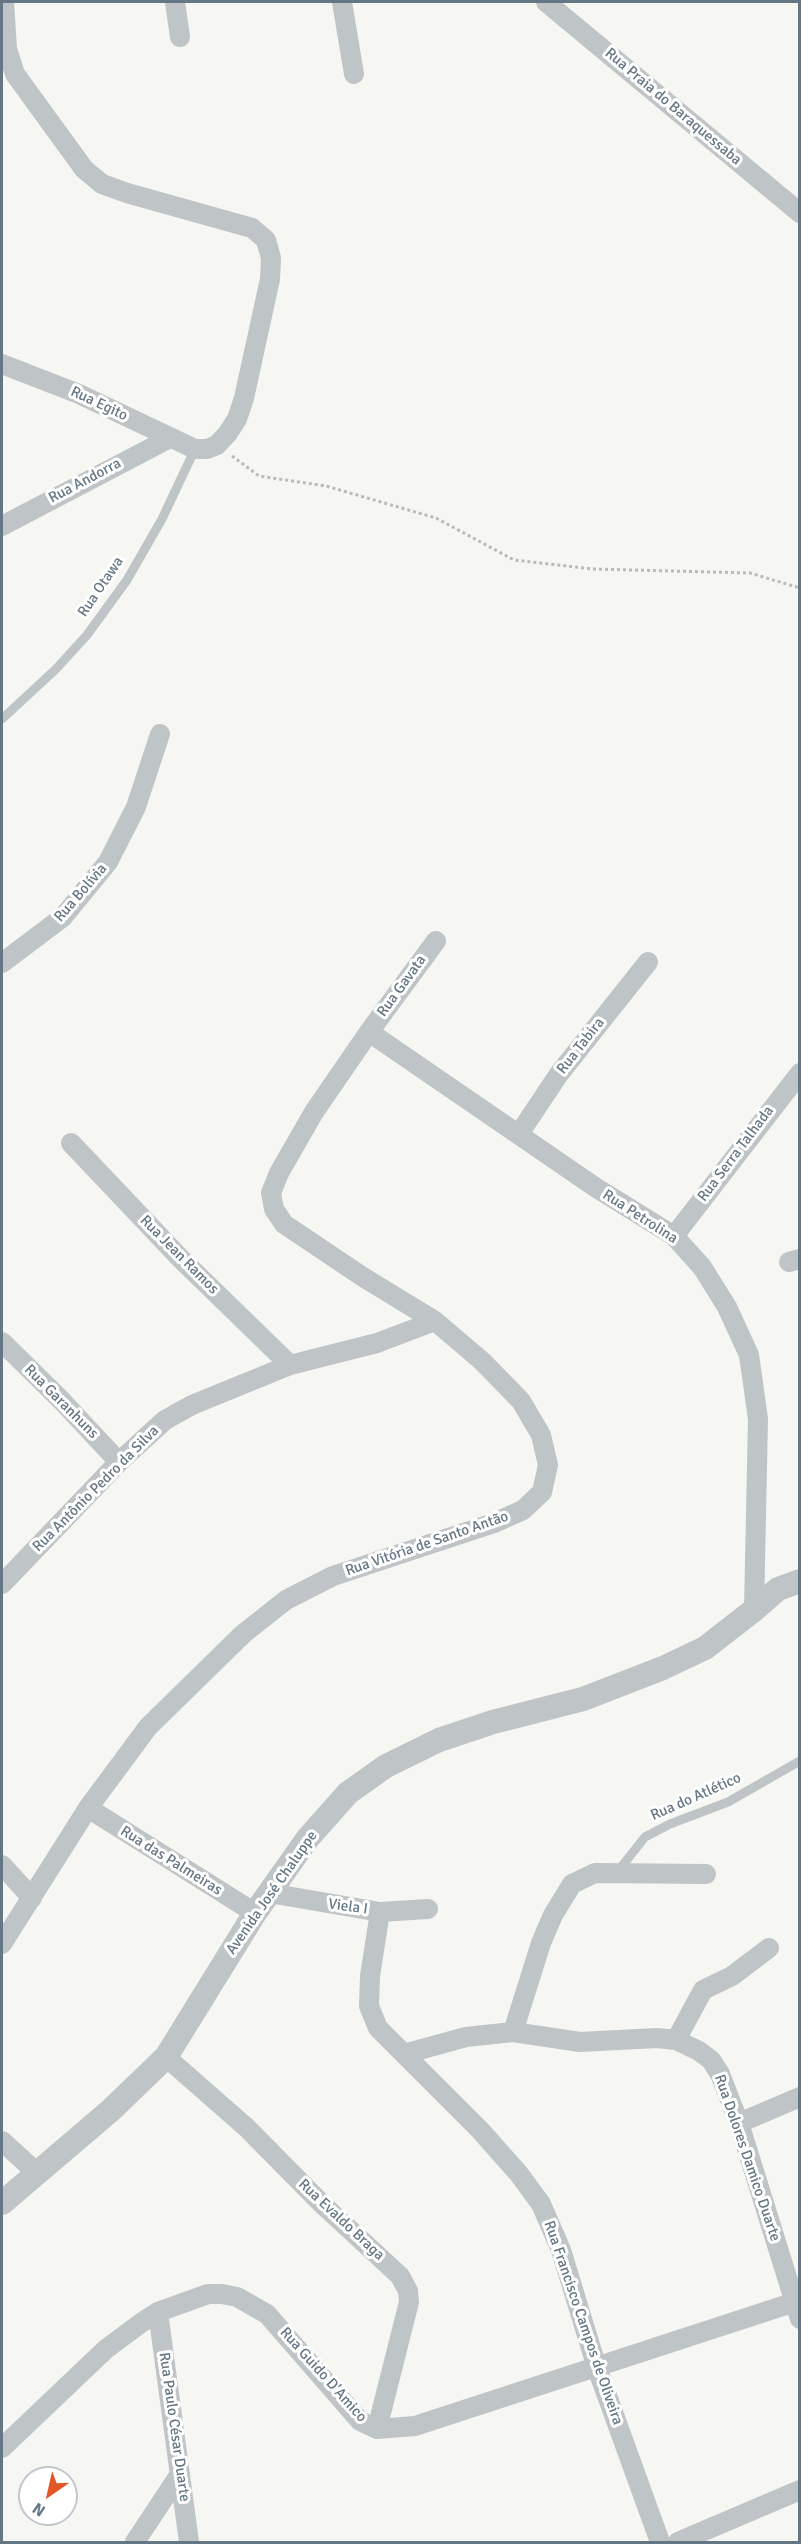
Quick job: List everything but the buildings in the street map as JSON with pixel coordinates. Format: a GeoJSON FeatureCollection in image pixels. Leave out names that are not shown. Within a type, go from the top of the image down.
{"type":"FeatureCollection","features":[{"type":"Feature","properties":{"kind":"street"},"geometry":{"type":"LineString","coordinates":[[4,2],[7,49],[15,74],[84,169],[102,184],[252,228],[266,240],[271,258],[270,279],[244,398],[237,419],[217,445],[207,449],[195,449]]}},
{"type":"Feature","properties":{"kind":"street"},"geometry":{"type":"LineString","coordinates":[[175,2],[180,37]]}},
{"type":"Feature","properties":{"kind":"street"},"geometry":{"type":"LineString","coordinates":[[342,2],[354,74]]}},
{"type":"Feature","properties":{"kind":"street","name":"Rua Praia do Baraquessaba"},"geometry":{"type":"LineString","coordinates":[[546,2],[800,213]]}},
{"type":"Feature","properties":{"kind":"street","name":"Rua Egito"},"geometry":{"type":"LineString","coordinates":[[2,364],[79,394],[195,449]]}},
{"type":"Feature","properties":{"kind":"street","name":"Rua Andorra"},"geometry":{"type":"LineString","coordinates":[[2,525],[170,438]]}},
{"type":"Feature","properties":{"kind":"street","name":"Rua Bolívia"},"geometry":{"type":"LineString","coordinates":[[2,963],[63,917],[108,862],[136,807],[160,734]]}},
{"type":"Feature","properties":{"kind":"street","name":"Rua Gavata"},"geometry":{"type":"LineString","coordinates":[[369,1032],[436,941]]}},
{"type":"Feature","properties":{"kind":"street","name":"Rua Tabira"},"geometry":{"type":"LineString","coordinates":[[519,1134],[560,1074],[648,962]]}},
{"type":"Feature","properties":{"kind":"street","name":"Rua Petrolina"},"geometry":{"type":"LineString","coordinates":[[369,1032],[595,1188],[675,1236],[702,1267],[727,1307],[749,1355],[758,1419],[754,1610]]}},
{"type":"Feature","properties":{"kind":"street","name":"Rua Vitória de Santo Antão"},"geometry":{"type":"LineString","coordinates":[[2,1944],[88,1808],[148,1727],[243,1634],[286,1600],[333,1576],[494,1523],[524,1510],[542,1492],[548,1465],[541,1435],[520,1401],[482,1361],[435,1321],[363,1277],[284,1224],[274,1209],[271,1193],[279,1173],[314,1112],[369,1032]]}},
{"type":"Feature","properties":{"kind":"street","name":"Rua Serra Talhada"},"geometry":{"type":"LineString","coordinates":[[675,1236],[800,1073]]}},
{"type":"Feature","properties":{"kind":"street","name":"Rua Jean Ramos"},"geometry":{"type":"LineString","coordinates":[[71,1143],[181,1259],[290,1365]]}},
{"type":"Feature","properties":{"kind":"street","name":"Rua Antônio Pedro da Silva"},"geometry":{"type":"LineString","coordinates":[[2,1584],[119,1462],[165,1420],[183,1410],[290,1365],[377,1343],[435,1321]]}},
{"type":"Feature","properties":{"kind":"street","name":"Rua Garanhuns"},"geometry":{"type":"LineString","coordinates":[[2,1342],[119,1462]]}},
{"type":"Feature","properties":{"kind":"street","name":"Avenida José Chaluppe"},"geometry":{"type":"LineString","coordinates":[[2,2203],[111,2110],[166,2056],[255,1913],[308,1838],[348,1793],[386,1766],[439,1740],[493,1722],[583,1699],[663,1668],[705,1648],[778,1588],[800,1581]]}},
{"type":"Feature","properties":{"kind":"street","name":"Rua das Palmeiras"},"geometry":{"type":"LineString","coordinates":[[88,1808],[255,1913]]}},
{"type":"Feature","properties":{"kind":"street"},"geometry":{"type":"LineString","coordinates":[[2,1865],[32,1898]]}},
{"type":"Feature","properties":{"kind":"street"},"geometry":{"type":"LineString","coordinates":[[513,2032],[541,1943],[553,1915],[572,1884],[595,1873],[706,1874]]}},
{"type":"Feature","properties":{"kind":"street","name":"Viela I"},"geometry":{"type":"LineString","coordinates":[[269,1893],[380,1911],[428,1909]]}},
{"type":"Feature","properties":{"kind":"street","name":"Rua Francisco Campos de Oliveira"},"geometry":{"type":"LineString","coordinates":[[380,1911],[371,1966],[369,2006],[378,2028],[480,2130],[519,2174],[541,2204],[561,2250],[597,2368],[660,2542]]}},
{"type":"Feature","properties":{"kind":"street"},"geometry":{"type":"LineString","coordinates":[[676,2040],[703,1990],[732,1976],[769,1948]]}},
{"type":"Feature","properties":{"kind":"street","name":"Rua Dolores Damico Duarte"},"geometry":{"type":"LineString","coordinates":[[404,2054],[466,2037],[513,2032],[580,2042],[657,2038],[676,2040],[711,2060],[720,2074],[739,2123],[797,2310]]}},
{"type":"Feature","properties":{"kind":"street","name":"Rua Evaldo Braga"},"geometry":{"type":"LineString","coordinates":[[166,2056],[247,2128],[322,2204],[400,2276],[408,2290],[409,2302],[377,2429]]}},
{"type":"Feature","properties":{"kind":"street"},"geometry":{"type":"LineString","coordinates":[[739,2123],[800,2097]]}},
{"type":"Feature","properties":{"kind":"street"},"geometry":{"type":"LineString","coordinates":[[2,2141],[36,2172]]}},
{"type":"Feature","properties":{"kind":"street","name":"Rua Guido D'Amico"},"geometry":{"type":"LineString","coordinates":[[2,2448],[106,2349],[158,2312],[208,2294],[237,2297],[267,2313],[360,2421],[377,2429],[415,2426],[597,2368],[797,2310]]}},
{"type":"Feature","properties":{"kind":"street","name":"Rua Paulo César Duarte"},"geometry":{"type":"LineString","coordinates":[[158,2312],[189,2542]]}},
{"type":"Feature","properties":{"kind":"street"},"geometry":{"type":"LineString","coordinates":[[141,2541],[180,2475]]}},
{"type":"Feature","properties":{"kind":"street"},"geometry":{"type":"LineString","coordinates":[[678,2542],[800,2490]]}},
{"type":"Feature","properties":{"kind":"lane","name":"Rua Otawa"},"geometry":{"type":"LineString","coordinates":[[2,719],[56,669],[87,635],[120,589],[162,519],[195,449]]}},
{"type":"Feature","properties":{"kind":"lane","name":"Rua do Atlético"},"geometry":{"type":"LineString","coordinates":[[617,1873],[645,1837],[670,1824],[728,1802],[800,1761]]}},
{"type":"Feature","properties":{"kind":"path"},"geometry":{"type":"LineString","coordinates":[[217,445],[259,476],[326,486],[435,518],[514,560],[593,569],[750,573],[800,588]]}}]}
